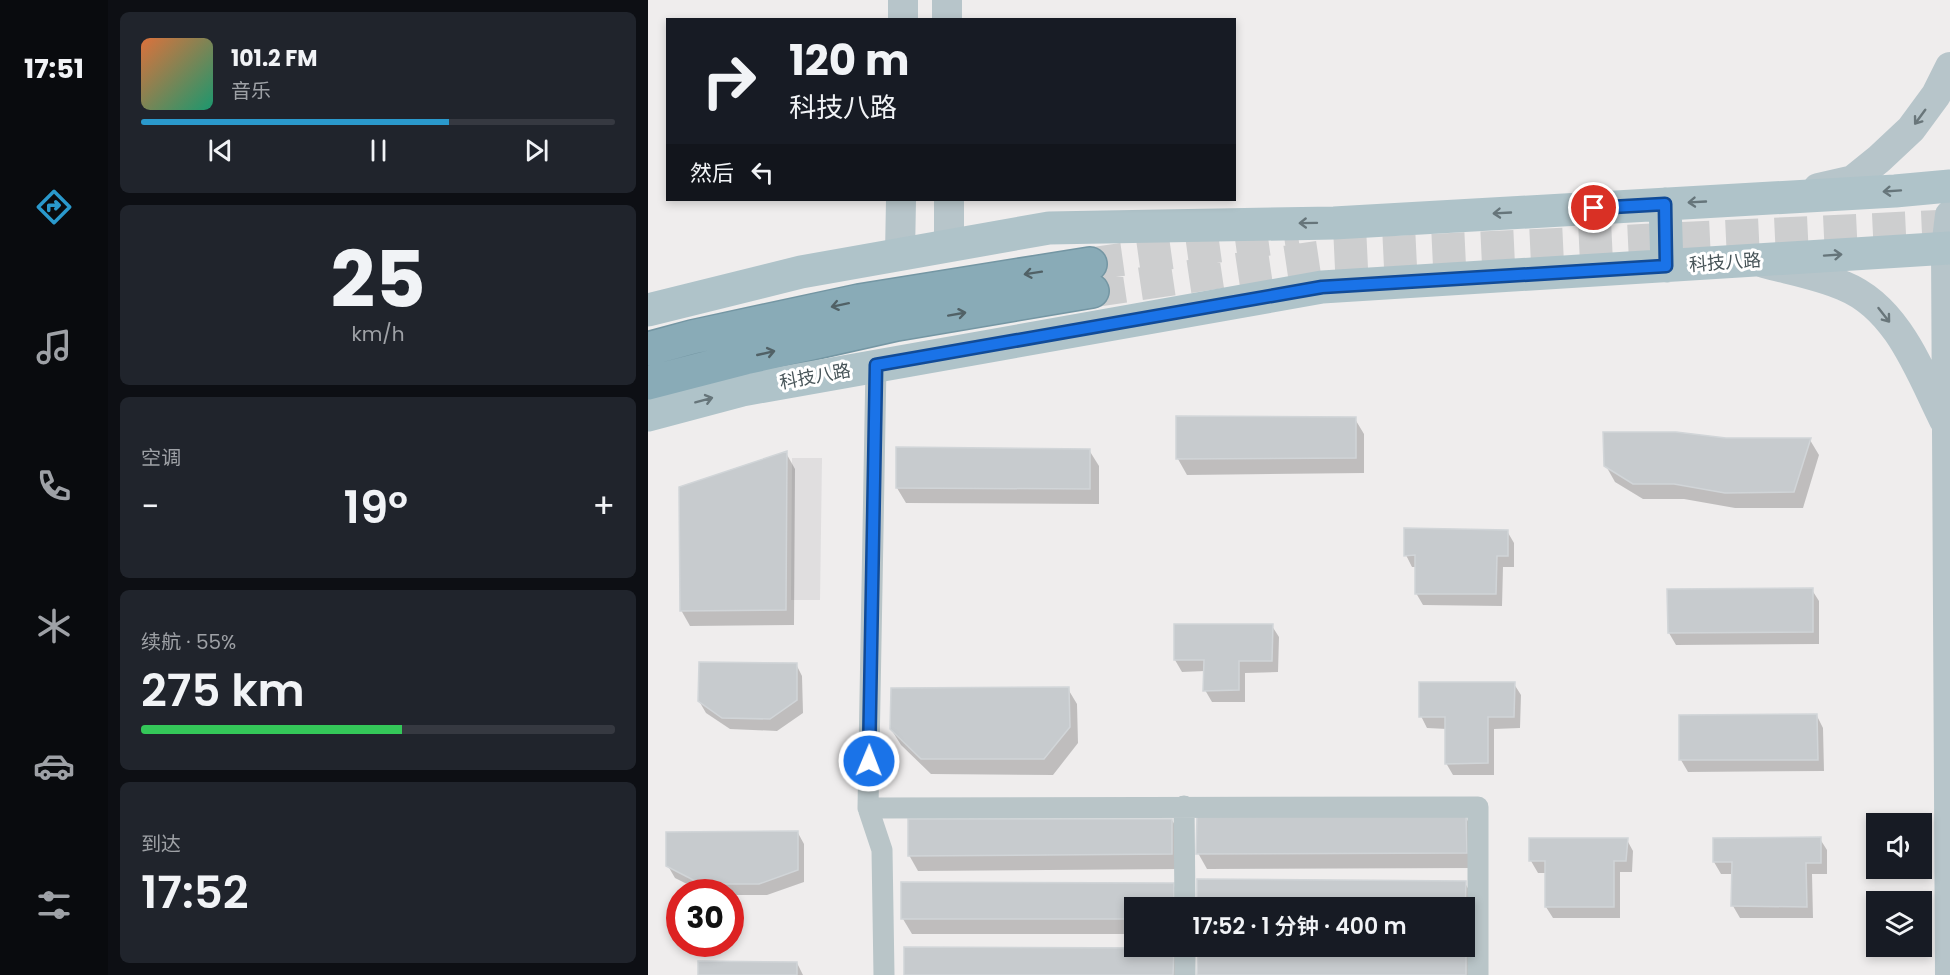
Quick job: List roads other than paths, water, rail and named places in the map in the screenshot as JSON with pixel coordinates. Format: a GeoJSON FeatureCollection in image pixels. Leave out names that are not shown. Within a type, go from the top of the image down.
{"type":"FeatureCollection","features":[{"type":"Feature","properties":{"kind":"highway","name":"科技八路"},"geometry":{"type":"LineString","coordinates":[[648,349],[692,337],[859,301],[1091,277],[648,382]]}},
{"type":"Feature","properties":{"kind":"main road"},"geometry":{"type":"LineString","coordinates":[[903,0],[903,18]]}},
{"type":"Feature","properties":{"kind":"main road"},"geometry":{"type":"LineString","coordinates":[[947,0],[947,18]]}},
{"type":"Feature","properties":{"kind":"main road"},"geometry":{"type":"LineString","coordinates":[[1778,198],[1853,180],[1911,129],[1936,95],[1950,67]]}},
{"type":"Feature","properties":{"kind":"main road"},"geometry":{"type":"LineString","coordinates":[[648,310],[801,272],[1049,228],[1334,223],[1950,186]]}},
{"type":"Feature","properties":{"kind":"main road"},"geometry":{"type":"LineString","coordinates":[[900,254],[901,201]]}},
{"type":"Feature","properties":{"kind":"main road"},"geometry":{"type":"LineString","coordinates":[[949,201],[949,246]]}},
{"type":"Feature","properties":{"kind":"main road"},"geometry":{"type":"LineString","coordinates":[[1665,204],[1666,266]]}},
{"type":"Feature","properties":{"kind":"main road"},"geometry":{"type":"LineString","coordinates":[[1950,215],[1947,425],[1950,975]]}},
{"type":"Feature","properties":{"kind":"main road","name":"科技八路"},"geometry":{"type":"LineString","coordinates":[[648,415],[742,390],[1322,287],[1948,248]]}},
{"type":"Feature","properties":{"kind":"main road"},"geometry":{"type":"LineString","coordinates":[[1755,260],[1845,286],[1874,303],[1902,338],[1947,425]]}},
{"type":"Feature","properties":{"kind":"street"},"geometry":{"type":"LineString","coordinates":[[876,365],[868,808],[882,850],[884,975]]}},
{"type":"Feature","properties":{"kind":"street"},"geometry":{"type":"LineString","coordinates":[[1184,806],[1185,897]]}},
{"type":"Feature","properties":{"kind":"street"},"geometry":{"type":"LineString","coordinates":[[868,808],[1478,807],[1478,975]]}},
{"type":"Feature","properties":{"kind":"street"},"geometry":{"type":"LineString","coordinates":[[1185,957],[1185,975]]}},
{"type":"Feature","properties":{"kind":"tunnel"},"geometry":{"type":"LineString","coordinates":[[1092,291],[1334,255],[1950,226]]}},
{"type":"Feature","properties":{"kind":"tunnel"},"geometry":{"type":"LineString","coordinates":[[1090,264],[1298,235]]}}]}
